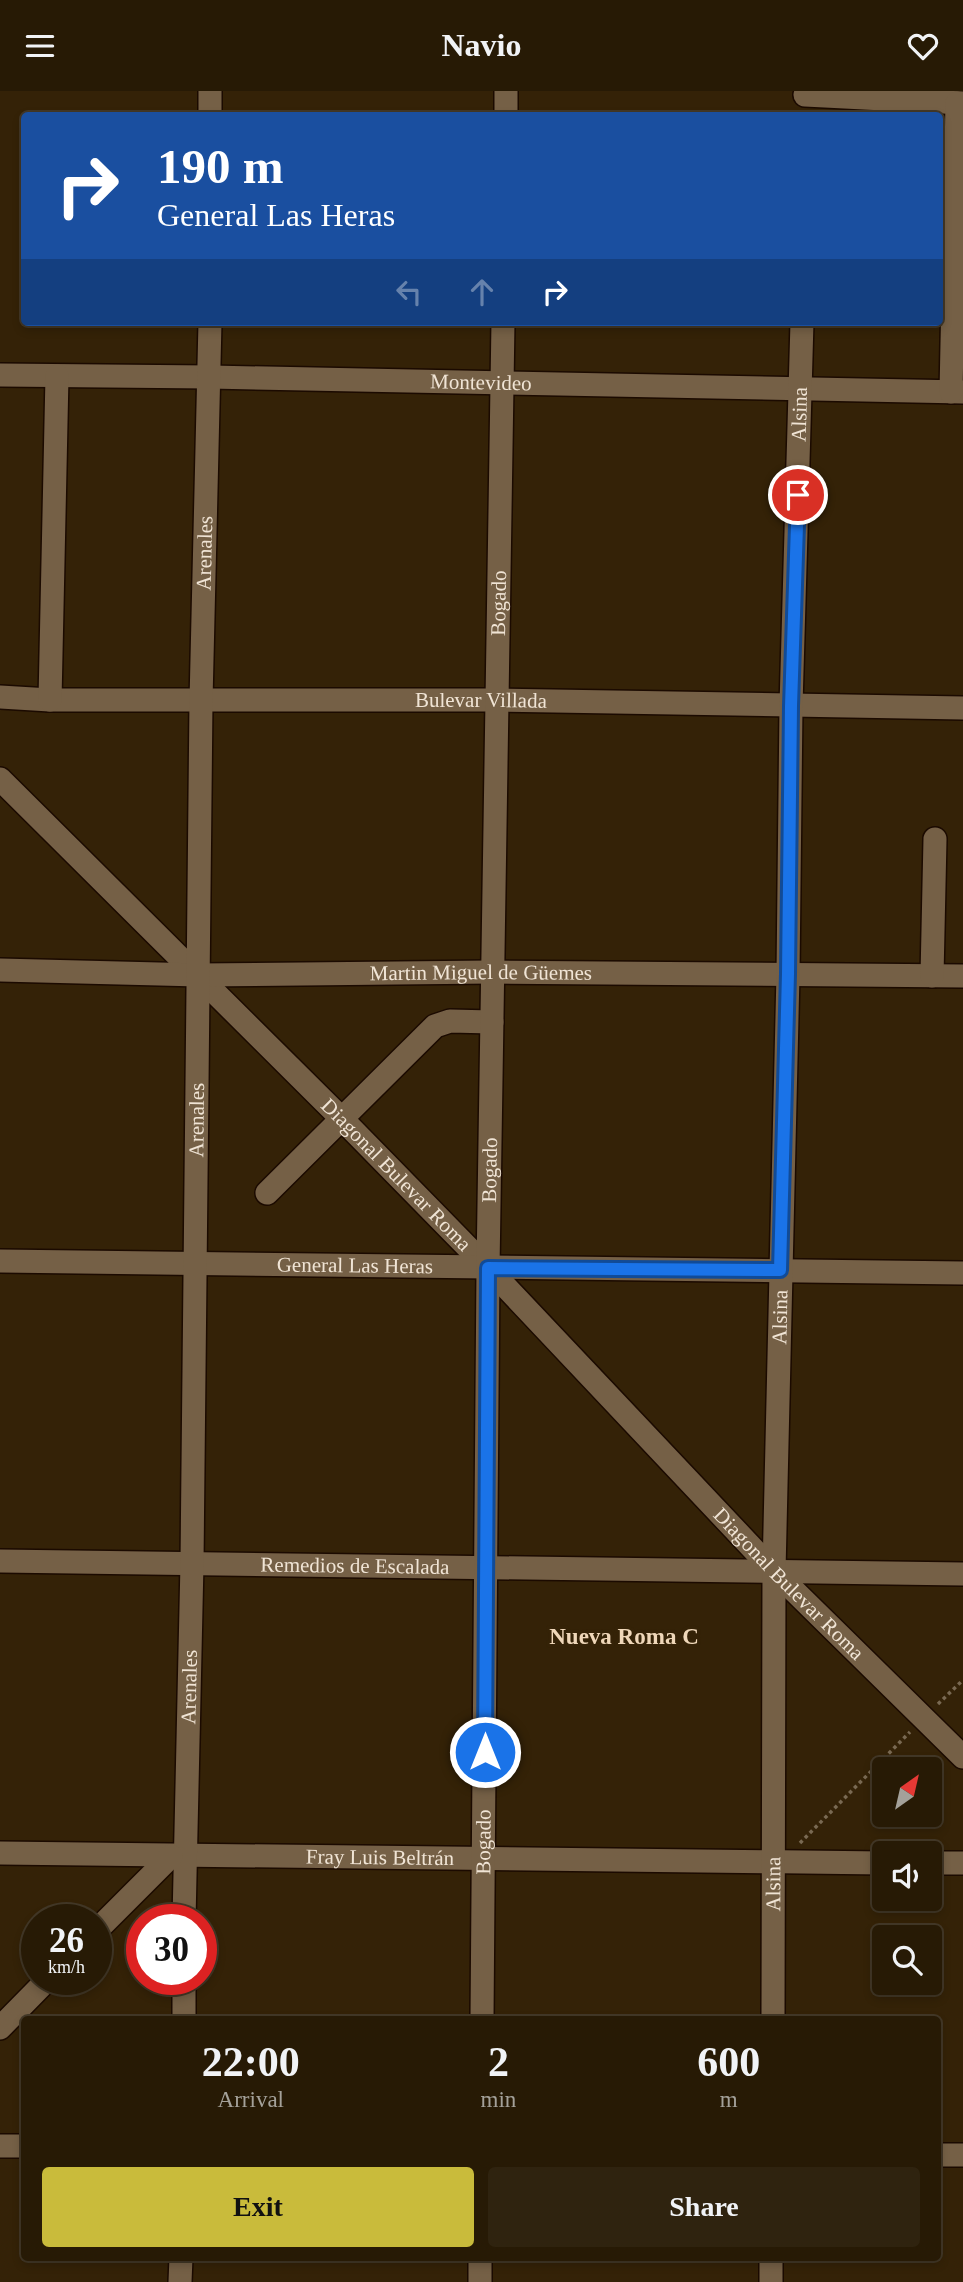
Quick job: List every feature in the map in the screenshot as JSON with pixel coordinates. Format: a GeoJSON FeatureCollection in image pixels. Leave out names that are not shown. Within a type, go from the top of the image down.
{"type":"FeatureCollection","features":[{"type":"Feature","properties":{"kind":"street"},"geometry":{"type":"LineString","coordinates":[[210,91],[210,112]]}},
{"type":"Feature","properties":{"kind":"street"},"geometry":{"type":"LineString","coordinates":[[506,91],[506,112]]}},
{"type":"Feature","properties":{"kind":"street"},"geometry":{"type":"LineString","coordinates":[[805,100],[960,103],[957,392]]}},
{"type":"Feature","properties":{"kind":"street","name":"Arenales"},"geometry":{"type":"LineString","coordinates":[[182,1904],[178,1856],[192,1563],[201,701],[211,377],[210,326]]}},
{"type":"Feature","properties":{"kind":"street","name":"Bogado"},"geometry":{"type":"LineString","coordinates":[[482,2016],[488,1268],[503,326]]}},
{"type":"Feature","properties":{"kind":"street","name":"Alsina"},"geometry":{"type":"LineString","coordinates":[[772,2016],[778,1862],[774,1571],[788,974],[791,706],[802,326]]}},
{"type":"Feature","properties":{"kind":"street","name":"Montevideo"},"geometry":{"type":"LineString","coordinates":[[0,375],[957,392]]}},
{"type":"Feature","properties":{"kind":"street"},"geometry":{"type":"LineString","coordinates":[[50,700],[57,376]]}},
{"type":"Feature","properties":{"kind":"street","name":"Bulevar Villada"},"geometry":{"type":"LineString","coordinates":[[0,697],[201,701],[497,700],[963,708]]}},
{"type":"Feature","properties":{"kind":"street","name":"Diagonal Bulevar Roma"},"geometry":{"type":"LineString","coordinates":[[0,779],[341,1118],[488,1268],[774,1571],[963,1757]]}},
{"type":"Feature","properties":{"kind":"street"},"geometry":{"type":"LineString","coordinates":[[932,976],[935,839]]}},
{"type":"Feature","properties":{"kind":"street","name":"Martin Miguel de Güemes"},"geometry":{"type":"LineString","coordinates":[[0,969],[199,975],[492,972],[963,977]]}},
{"type":"Feature","properties":{"kind":"street"},"geometry":{"type":"LineString","coordinates":[[267,1193],[435,1027],[450,1021],[492,1022]]}},
{"type":"Feature","properties":{"kind":"street","name":"General Las Heras"},"geometry":{"type":"LineString","coordinates":[[0,1261],[963,1273]]}},
{"type":"Feature","properties":{"kind":"street","name":"Remedios de Escalada"},"geometry":{"type":"LineString","coordinates":[[0,1561],[963,1574]]}},
{"type":"Feature","properties":{"kind":"street","name":"Fray Luis Beltrán"},"geometry":{"type":"LineString","coordinates":[[0,1853],[872,1863]]}},
{"type":"Feature","properties":{"kind":"street"},"geometry":{"type":"LineString","coordinates":[[112,1916],[178,1856]]}},
{"type":"Feature","properties":{"kind":"street"},"geometry":{"type":"LineString","coordinates":[[942,1863],[963,1863]]}},
{"type":"Feature","properties":{"kind":"street"},"geometry":{"type":"LineString","coordinates":[[0,2028],[32,1995]]}},
{"type":"Feature","properties":{"kind":"street"},"geometry":{"type":"LineString","coordinates":[[184,1995],[184,2016]]}},
{"type":"Feature","properties":{"kind":"street"},"geometry":{"type":"LineString","coordinates":[[0,2145],[21,2146]]}},
{"type":"Feature","properties":{"kind":"street"},"geometry":{"type":"LineString","coordinates":[[941,2155],[963,2155]]}},
{"type":"Feature","properties":{"kind":"street"},"geometry":{"type":"LineString","coordinates":[[180,2282],[181,2261]]}},
{"type":"Feature","properties":{"kind":"street"},"geometry":{"type":"LineString","coordinates":[[480,2261],[480,2282]]}},
{"type":"Feature","properties":{"kind":"street"},"geometry":{"type":"LineString","coordinates":[[771,2261],[771,2282]]}},
{"type":"Feature","properties":{"kind":"path"},"geometry":{"type":"LineString","coordinates":[[778,1862],[963,1680]]}},
{"type":"Feature","properties":{"kind":"district","name":"Nueva Roma C"},"geometry":{"type":"Point","coordinates":[624,1636]}},
{"type":"Feature","properties":{"kind":"route"},"geometry":{"type":"LineString","coordinates":[[485,1752],[488,1268],[780,1270],[798,495]]}}]}
